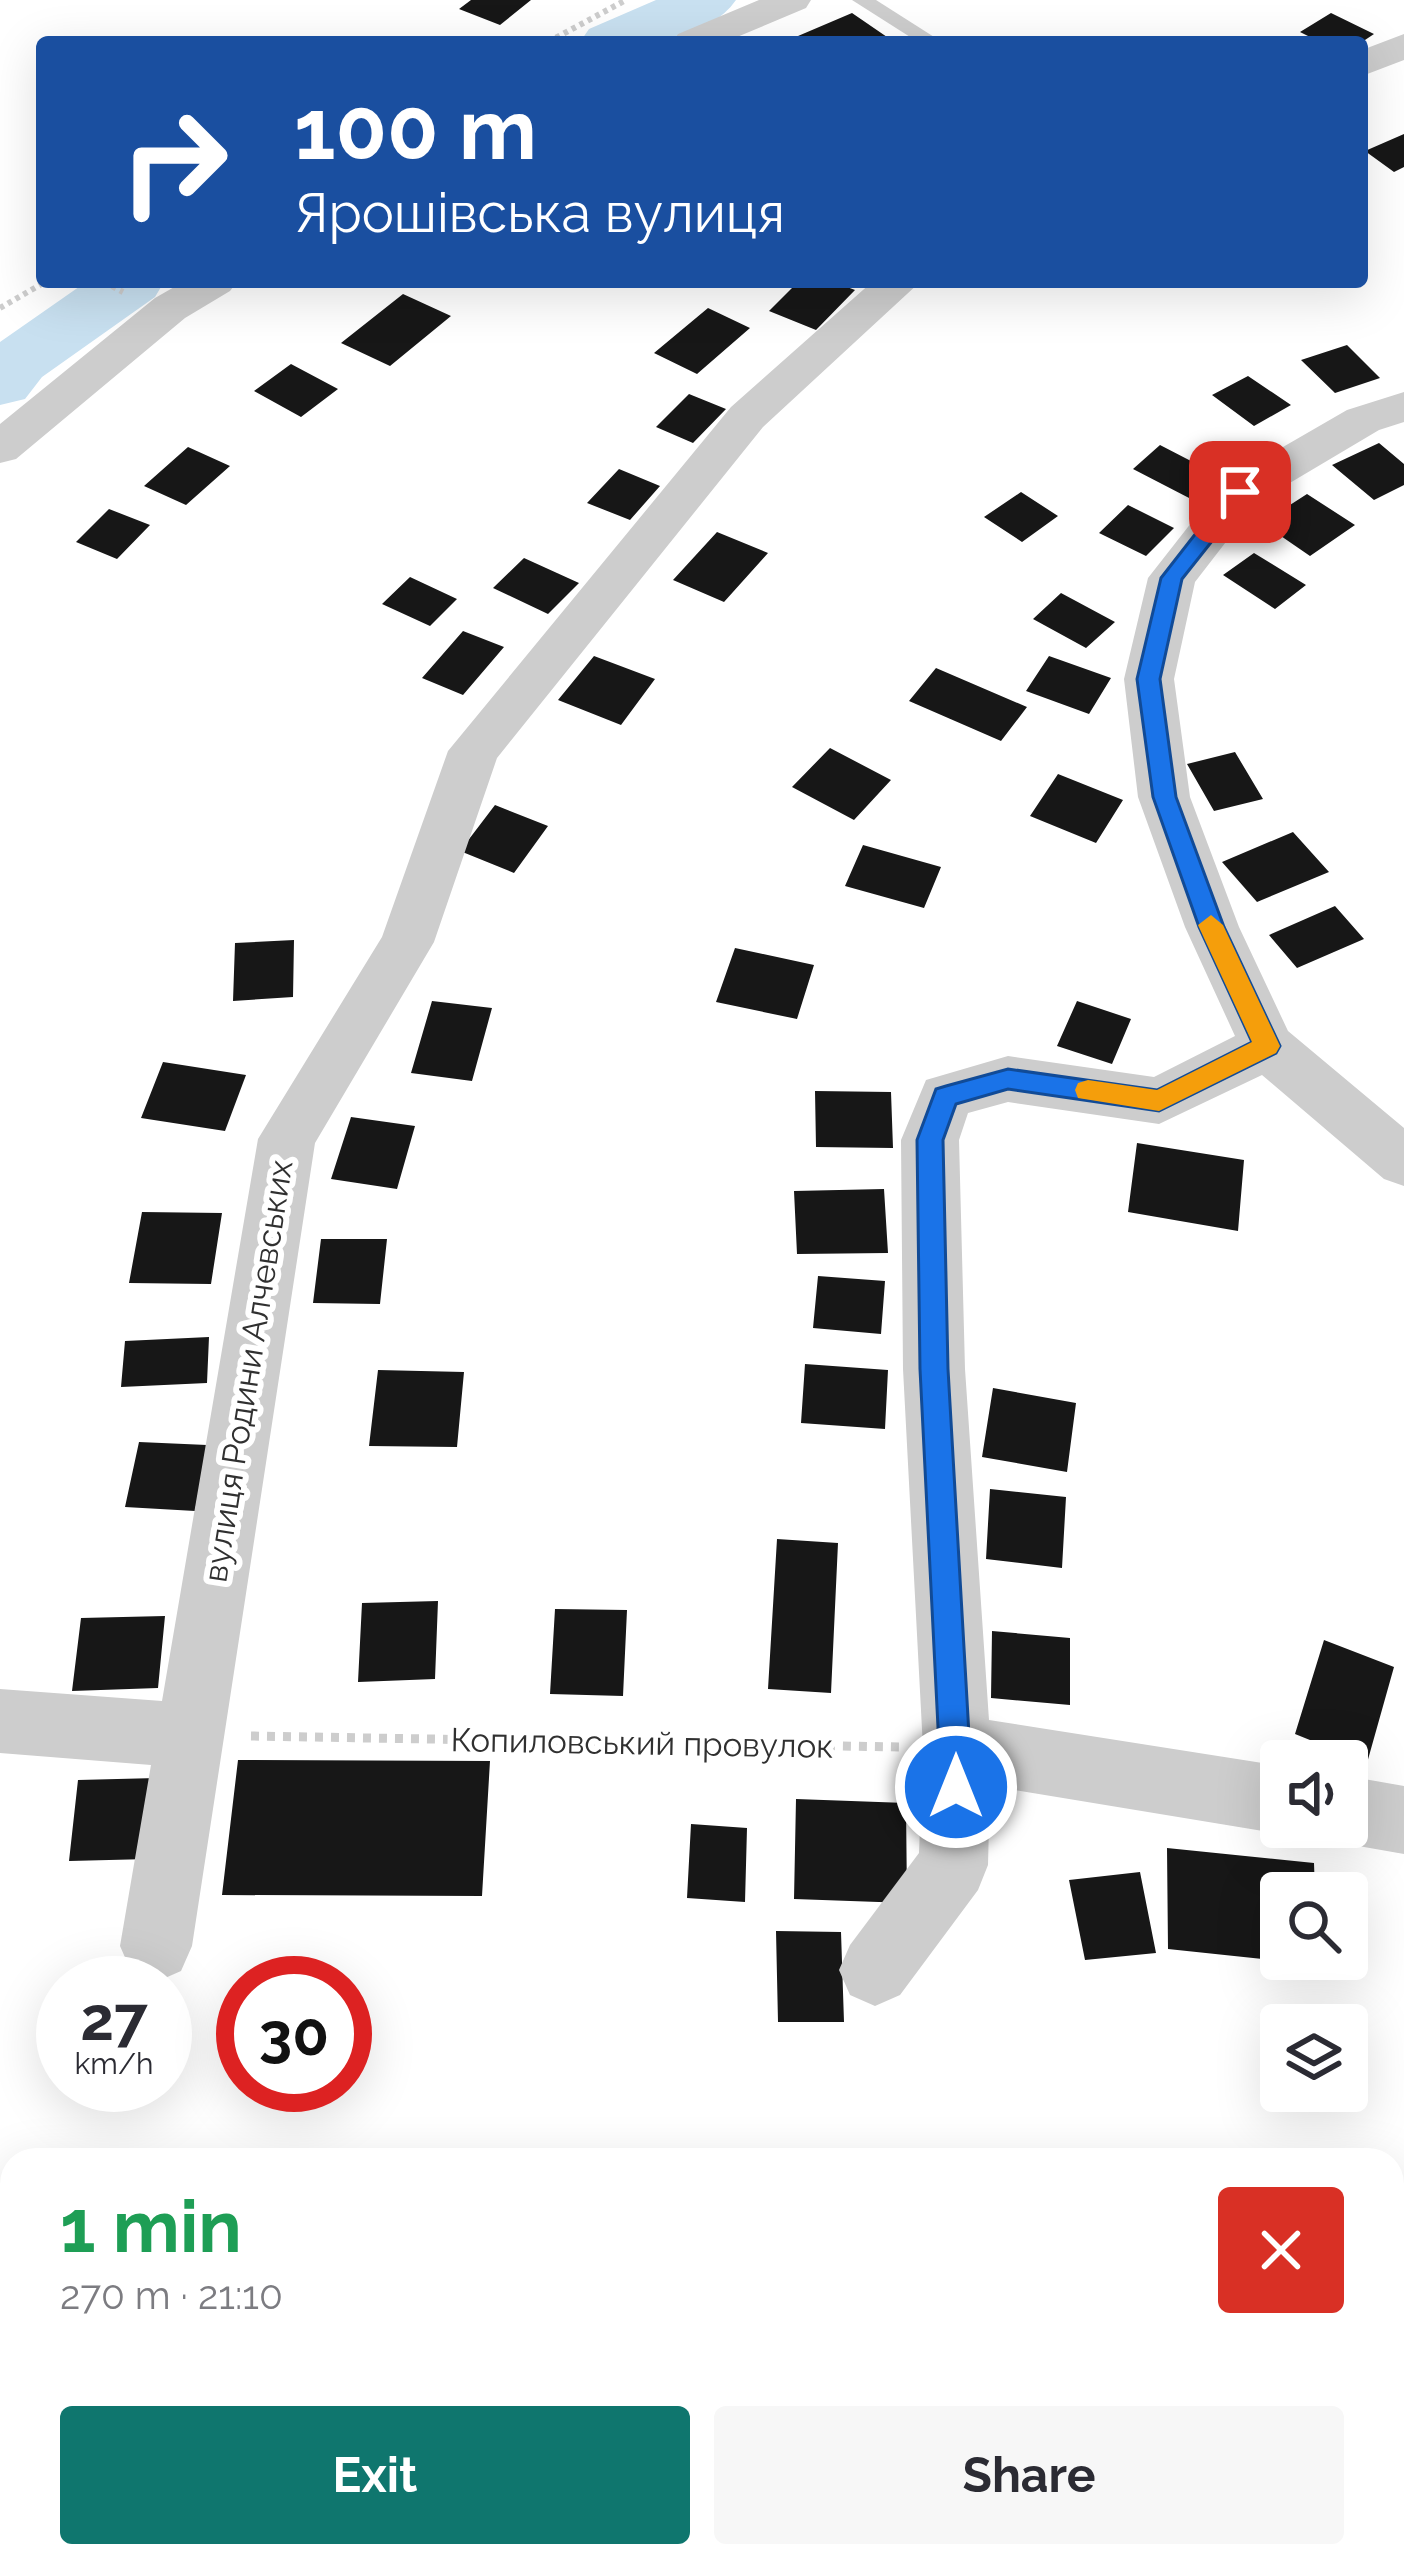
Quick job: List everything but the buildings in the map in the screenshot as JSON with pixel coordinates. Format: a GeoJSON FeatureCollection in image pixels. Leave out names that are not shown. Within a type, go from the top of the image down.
{"type":"FeatureCollection","features":[{"type":"Feature","properties":{"kind":"street"},"geometry":{"type":"LineString","coordinates":[[706,36],[792,0]]}},
{"type":"Feature","properties":{"kind":"street"},"geometry":{"type":"LineString","coordinates":[[1368,61],[1404,46]]}},
{"type":"Feature","properties":{"kind":"street"},"geometry":{"type":"LineString","coordinates":[[0,448],[170,308],[204,288]]}},
{"type":"Feature","properties":{"kind":"street","name":"вулиця Родини Алчевських"},"geometry":{"type":"LineString","coordinates":[[156,1946],[287,1138],[407,941],[474,751],[747,417],[891,288]]}},
{"type":"Feature","properties":{"kind":"street"},"geometry":{"type":"LineString","coordinates":[[1404,407],[1363,420],[1240,492],[1172,578],[1149,679],[1165,797],[1212,927],[1267,1046],[1404,1162]]}},
{"type":"Feature","properties":{"kind":"street"},"geometry":{"type":"LineString","coordinates":[[875,1970],[953,1864],[957,1748],[934,1369],[930,1140],[946,1096],[1008,1079],[1159,1101],[1267,1046]]}},
{"type":"Feature","properties":{"kind":"street"},"geometry":{"type":"LineString","coordinates":[[0,1721],[188,1735]]}},
{"type":"Feature","properties":{"kind":"street"},"geometry":{"type":"LineString","coordinates":[[957,1748],[1260,1797]]}},
{"type":"Feature","properties":{"kind":"street"},"geometry":{"type":"LineString","coordinates":[[1368,1814],[1404,1820]]}},
{"type":"Feature","properties":{"kind":"lane"},"geometry":{"type":"LineString","coordinates":[[862,0],[922,36]]}},
{"type":"Feature","properties":{"kind":"path"},"geometry":{"type":"LineString","coordinates":[[559,36],[626,0]]}},
{"type":"Feature","properties":{"kind":"path"},"geometry":{"type":"LineString","coordinates":[[0,308],[36,287]]}},
{"type":"Feature","properties":{"kind":"path","name":"Копиловський провулок"},"geometry":{"type":"LineString","coordinates":[[188,1735],[957,1748]]}},
{"type":"Feature","properties":{"kind":"waterway"},"geometry":{"type":"LineString","coordinates":[[624,36],[706,0]]}},
{"type":"Feature","properties":{"kind":"waterway"},"geometry":{"type":"LineString","coordinates":[[0,383],[18,362],[123,288]]}},
{"type":"Feature","properties":{"kind":"slow traffic"},"geometry":{"type":"LineString","coordinates":[[1088,1090],[1159,1101],[1267,1046],[1211,925]]}},
{"type":"Feature","properties":{"kind":"route"},"geometry":{"type":"LineString","coordinates":[[956,1787],[934,1369],[930,1140],[946,1096],[1008,1079],[1159,1101],[1267,1046],[1212,927],[1165,797],[1149,679],[1172,578],[1240,492]]}}]}
